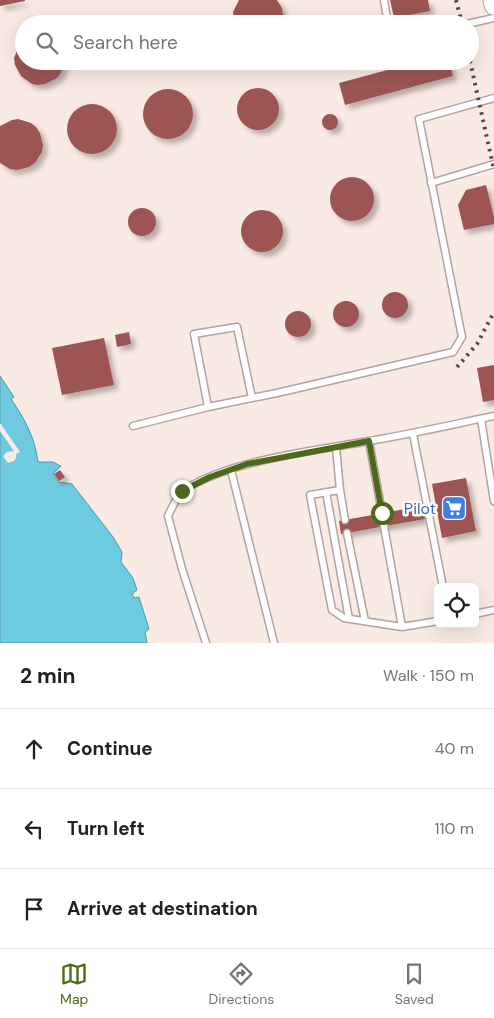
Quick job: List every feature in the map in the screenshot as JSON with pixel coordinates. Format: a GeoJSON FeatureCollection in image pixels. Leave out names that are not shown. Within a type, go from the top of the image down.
{"type":"FeatureCollection","features":[{"type":"Feature","properties":{"kind":"main road"},"geometry":{"type":"LineString","coordinates":[[493,0],[494,4]]}},
{"type":"Feature","properties":{"kind":"lane"},"geometry":{"type":"LineString","coordinates":[[384,0],[386,15]]}},
{"type":"Feature","properties":{"kind":"lane"},"geometry":{"type":"LineString","coordinates":[[479,21],[494,18]]}},
{"type":"Feature","properties":{"kind":"lane"},"geometry":{"type":"LineString","coordinates":[[133,426],[208,407],[453,352],[462,337],[419,119],[494,98]]}},
{"type":"Feature","properties":{"kind":"lane"},"geometry":{"type":"LineString","coordinates":[[431,183],[494,164]]}},
{"type":"Feature","properties":{"kind":"lane"},"geometry":{"type":"LineString","coordinates":[[208,407],[194,334],[237,327],[252,398]]}},
{"type":"Feature","properties":{"kind":"lane"},"geometry":{"type":"LineString","coordinates":[[206,643],[182,569],[168,516],[182,491],[210,477],[247,464],[413,434],[494,416]]}},
{"type":"Feature","properties":{"kind":"lane"},"geometry":{"type":"LineString","coordinates":[[481,419],[491,461],[494,501]]}},
{"type":"Feature","properties":{"kind":"lane"},"geometry":{"type":"LineString","coordinates":[[413,434],[442,583]]}},
{"type":"Feature","properties":{"kind":"lane"},"geometry":{"type":"LineString","coordinates":[[369,441],[382,513]]}},
{"type":"Feature","properties":{"kind":"lane"},"geometry":{"type":"LineString","coordinates":[[336,447],[345,520]]}},
{"type":"Feature","properties":{"kind":"lane"},"geometry":{"type":"LineString","coordinates":[[231,470],[274,643]]}},
{"type":"Feature","properties":{"kind":"lane"},"geometry":{"type":"LineString","coordinates":[[340,490],[310,495],[332,610],[344,618],[402,627],[434,622]]}},
{"type":"Feature","properties":{"kind":"lane"},"geometry":{"type":"LineString","coordinates":[[326,492],[349,619]]}},
{"type":"Feature","properties":{"kind":"lane"},"geometry":{"type":"LineString","coordinates":[[384,526],[402,627]]}},
{"type":"Feature","properties":{"kind":"lane"},"geometry":{"type":"LineString","coordinates":[[348,533],[365,622]]}},
{"type":"Feature","properties":{"kind":"lane"},"geometry":{"type":"LineString","coordinates":[[479,613],[494,610]]}},
{"type":"Feature","properties":{"kind":"water"},"geometry":{"type":"Polygon","coordinates":[[[0,376],[14,397],[11,399],[29,429],[38,462],[53,462],[61,466],[53,474],[59,482],[72,484],[113,537],[122,552],[121,562],[133,578],[137,590],[132,594],[134,598],[139,597],[149,629],[145,632],[147,643],[0,643],[0,376]]]}},
{"type":"Feature","properties":{"kind":"pier"},"geometry":{"type":"Polygon","coordinates":[[[0,423],[20,452],[16,454],[14,461],[8,463],[3,456],[7,452],[14,451],[0,431],[0,423]]]}},
{"type":"Feature","properties":{"kind":"building"},"geometry":{"type":"Polygon","coordinates":[[[0,0],[25,0],[25,1],[0,6],[0,0]]]}},
{"type":"Feature","properties":{"kind":"building"},"geometry":{"type":"Polygon","coordinates":[[[239,0],[277,0],[283,14],[233,15],[239,0]]]}},
{"type":"Feature","properties":{"kind":"building"},"geometry":{"type":"Polygon","coordinates":[[[390,0],[428,0],[430,11],[409,15],[393,15],[390,0]]]}},
{"type":"Feature","properties":{"kind":"building"},"geometry":{"type":"Polygon","coordinates":[[[18,70],[62,70],[57,78],[45,84],[32,84],[21,76],[18,70]]]}},
{"type":"Feature","properties":{"kind":"building"},"geometry":{"type":"Polygon","coordinates":[[[387,70],[451,70],[453,76],[345,105],[339,83],[387,70]]]}},
{"type":"Feature","properties":{"kind":"building"},"geometry":{"type":"Polygon","coordinates":[[[262,88],[270,91],[276,97],[279,109],[276,121],[270,127],[254,130],[246,127],[240,121],[237,105],[240,97],[246,91],[262,88]]]}},
{"type":"Feature","properties":{"kind":"building"},"geometry":{"type":"Polygon","coordinates":[[[168,89],[177,91],[188,100],[193,114],[191,123],[182,134],[168,139],[159,137],[148,128],[143,114],[145,105],[154,94],[168,89]]]}},
{"type":"Feature","properties":{"kind":"building"},"geometry":{"type":"Polygon","coordinates":[[[92,104],[101,106],[112,115],[117,129],[115,138],[106,149],[92,154],[83,152],[72,143],[67,129],[69,120],[78,109],[92,104]]]}},
{"type":"Feature","properties":{"kind":"building"},"geometry":{"type":"Polygon","coordinates":[[[330,114],[336,116],[338,122],[336,128],[330,130],[324,128],[322,122],[324,116],[330,114]]]}},
{"type":"Feature","properties":{"kind":"building"},"geometry":{"type":"Polygon","coordinates":[[[18,119],[31,123],[36,127],[40,133],[43,145],[42,152],[35,163],[29,167],[17,170],[10,169],[0,163],[0,126],[18,119]]]}},
{"type":"Feature","properties":{"kind":"building"},"geometry":{"type":"Polygon","coordinates":[[[352,177],[364,181],[370,187],[374,199],[370,211],[364,217],[352,221],[340,217],[334,211],[330,199],[334,187],[340,181],[352,177]]]}},
{"type":"Feature","properties":{"kind":"building"},"geometry":{"type":"Polygon","coordinates":[[[486,185],[494,224],[464,230],[458,205],[466,190],[486,185]]]}},
{"type":"Feature","properties":{"kind":"building"},"geometry":{"type":"Polygon","coordinates":[[[142,208],[152,212],[156,222],[152,232],[142,236],[132,232],[128,222],[132,212],[142,208]]]}},
{"type":"Feature","properties":{"kind":"building"},"geometry":{"type":"Polygon","coordinates":[[[266,210],[274,213],[280,219],[283,231],[280,243],[274,249],[258,252],[250,249],[244,243],[241,227],[244,219],[250,213],[266,210]]]}},
{"type":"Feature","properties":{"kind":"building"},"geometry":{"type":"Polygon","coordinates":[[[395,292],[404,296],[408,305],[404,314],[395,318],[386,314],[382,305],[386,296],[395,292]]]}},
{"type":"Feature","properties":{"kind":"building"},"geometry":{"type":"Polygon","coordinates":[[[346,301],[355,305],[359,314],[355,323],[346,327],[337,323],[333,314],[337,305],[346,301]]]}},
{"type":"Feature","properties":{"kind":"building"},"geometry":{"type":"Polygon","coordinates":[[[298,311],[307,315],[311,324],[307,333],[298,337],[289,333],[285,324],[289,315],[298,311]]]}},
{"type":"Feature","properties":{"kind":"building"},"geometry":{"type":"Polygon","coordinates":[[[129,332],[131,344],[117,347],[115,335],[129,332]]]}},
{"type":"Feature","properties":{"kind":"building"},"geometry":{"type":"Polygon","coordinates":[[[104,338],[114,385],[62,395],[52,348],[104,338]]]}},
{"type":"Feature","properties":{"kind":"building"},"geometry":{"type":"Polygon","coordinates":[[[494,365],[494,400],[483,402],[477,368],[494,365]]]}},
{"type":"Feature","properties":{"kind":"building"},"geometry":{"type":"Polygon","coordinates":[[[60,470],[65,477],[59,481],[54,474],[60,470]]]}},
{"type":"Feature","properties":{"kind":"building","name":"Pilot"},"geometry":{"type":"Polygon","coordinates":[[[466,478],[476,531],[442,538],[432,484],[466,478]]]}},
{"type":"Feature","properties":{"kind":"building"},"geometry":{"type":"Polygon","coordinates":[[[422,506],[425,519],[341,534],[339,521],[422,506]]]}},
{"type":"Feature","properties":{"kind":"railway"},"geometry":{"type":"LineString","coordinates":[[456,0],[460,15]]}},
{"type":"Feature","properties":{"kind":"railway"},"geometry":{"type":"LineString","coordinates":[[472,70],[494,170]]}},
{"type":"Feature","properties":{"kind":"railway"},"geometry":{"type":"LineString","coordinates":[[457,367],[477,344],[494,312]]}},
{"type":"Feature","properties":{"kind":"place","name":"Pilot"},"geometry":{"type":"Point","coordinates":[454,508]}},
{"type":"Feature","properties":{"kind":"route"},"geometry":{"type":"LineString","coordinates":[[182,491],[210,477],[247,464],[369,441],[382,513]]}}]}
